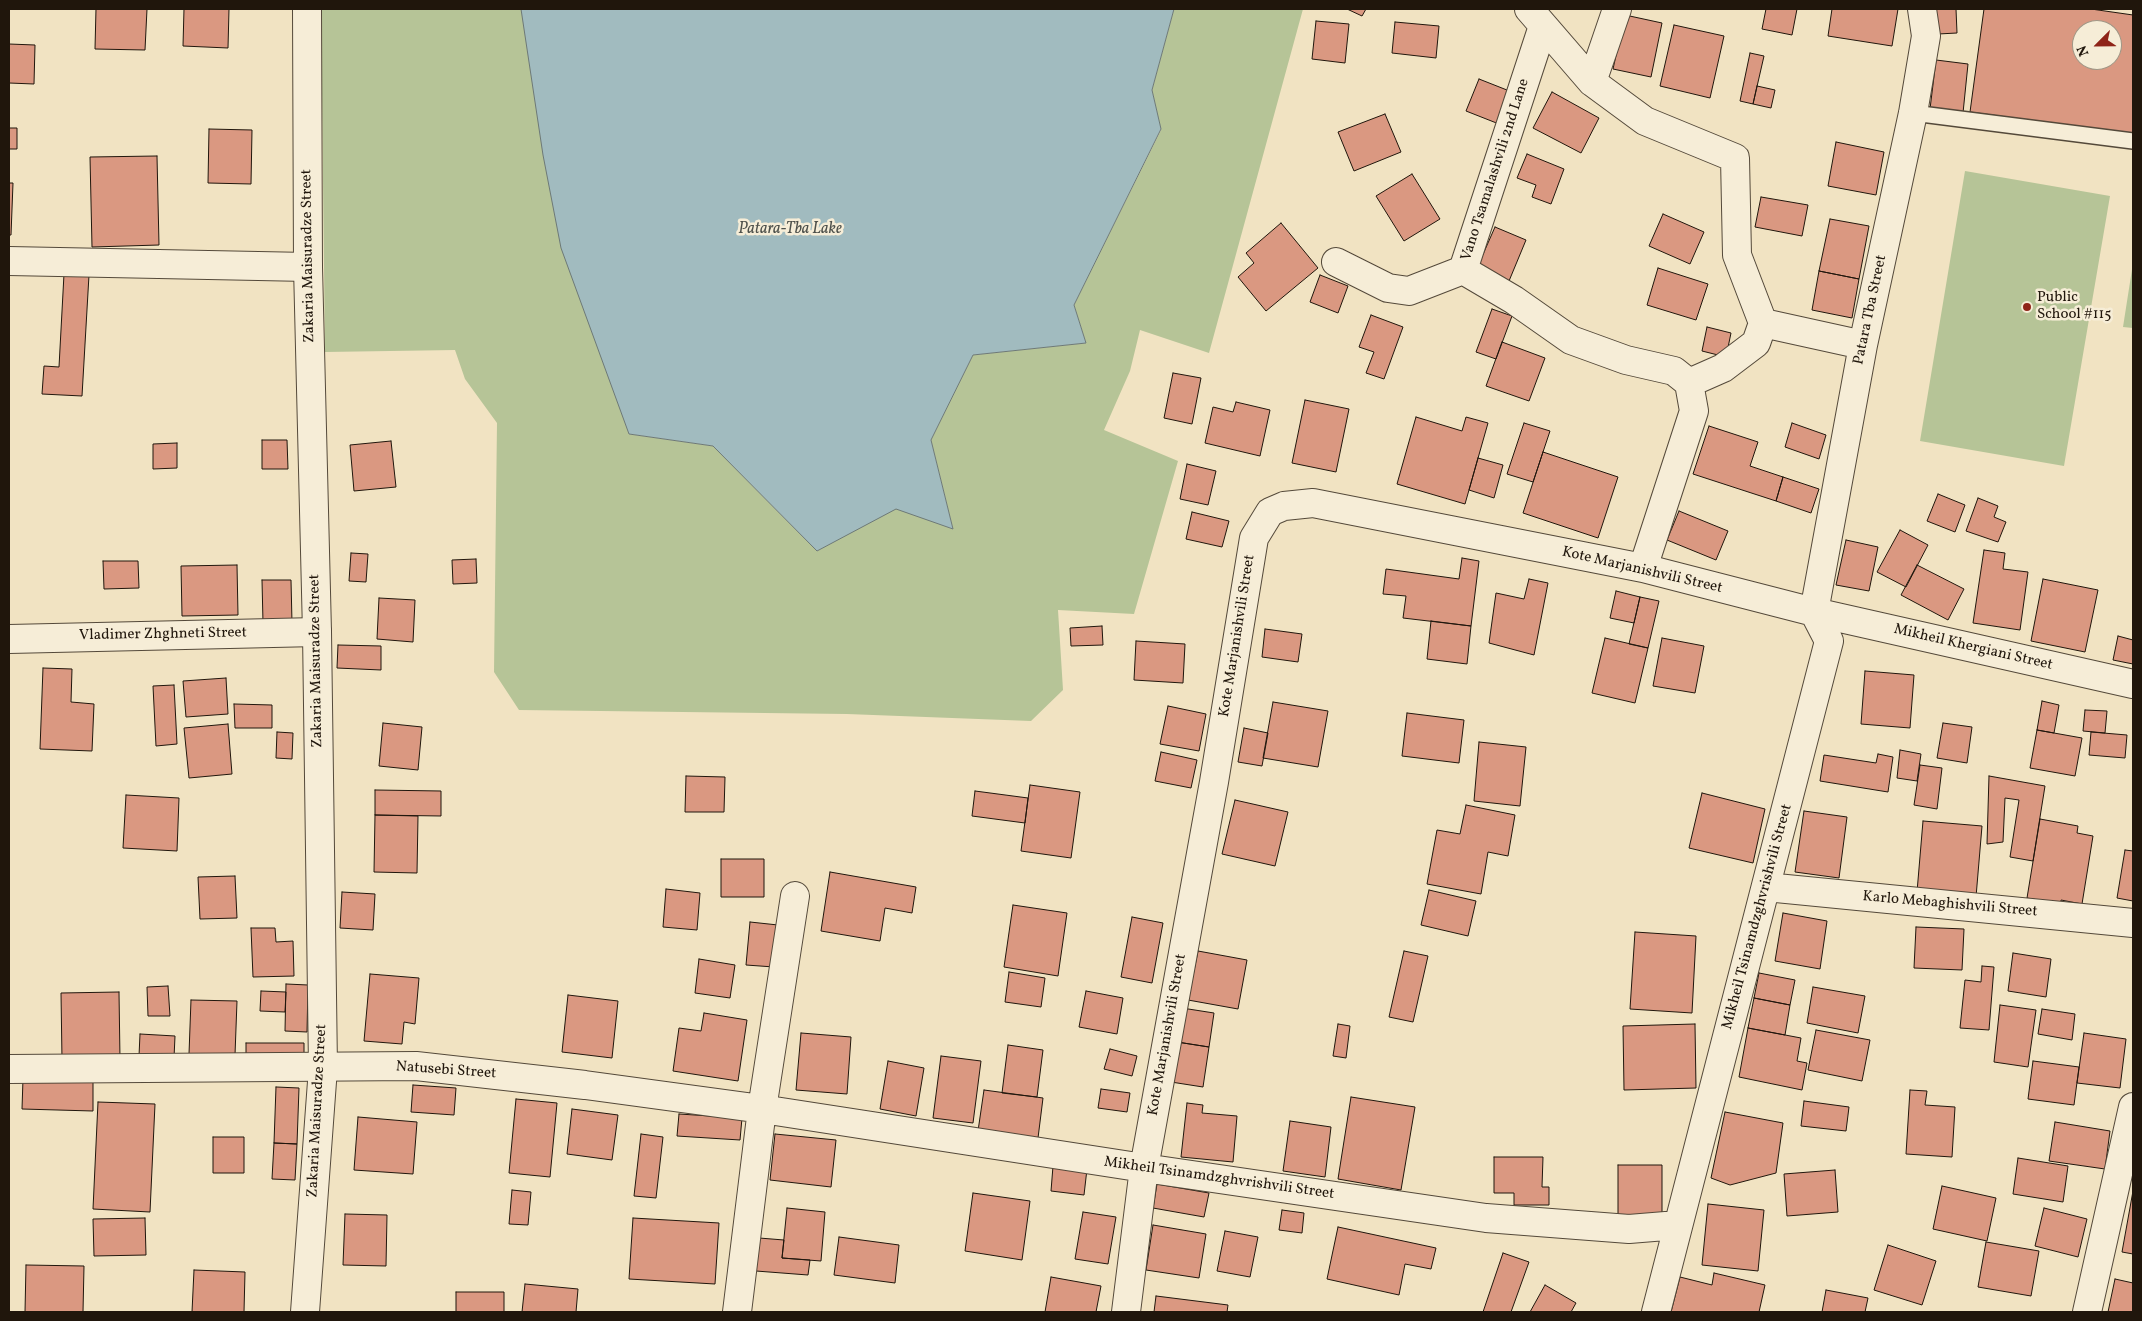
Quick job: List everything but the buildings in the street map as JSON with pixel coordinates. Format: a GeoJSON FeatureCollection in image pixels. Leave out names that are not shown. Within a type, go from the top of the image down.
{"type":"FeatureCollection","features":[{"type":"Feature","properties":{"kind":"street","name":"Zakaria Maisuradze Street"},"geometry":{"type":"LineString","coordinates":[[305,1312],[324,1068],[317,632],[308,267],[307,9]]}},
{"type":"Feature","properties":{"kind":"street"},"geometry":{"type":"LineString","coordinates":[[1592,82],[1616,9]]}},
{"type":"Feature","properties":{"kind":"street","name":"Patara Tba Street"},"geometry":{"type":"LineString","coordinates":[[1814,612],[1863,345],[1913,113],[1926,36],[1922,9]]}},
{"type":"Feature","properties":{"kind":"street"},"geometry":{"type":"LineString","coordinates":[[1536,17],[1592,82],[1645,121],[1736,158],[1737,255],[1763,323],[1756,343],[1724,368],[1690,383]]}},
{"type":"Feature","properties":{"kind":"street","name":"Vano Tsamalashvili 2nd Lane"},"geometry":{"type":"LineString","coordinates":[[1336,262],[1388,288],[1410,291],[1464,270],[1536,17]]}},
{"type":"Feature","properties":{"kind":"street"},"geometry":{"type":"LineString","coordinates":[[9,261],[308,267]]}},
{"type":"Feature","properties":{"kind":"street"},"geometry":{"type":"LineString","coordinates":[[1464,270],[1514,300],[1571,340],[1626,360],[1674,371],[1690,383],[1694,411],[1643,568]]}},
{"type":"Feature","properties":{"kind":"street"},"geometry":{"type":"LineString","coordinates":[[1763,323],[1863,345]]}},
{"type":"Feature","properties":{"kind":"street","name":"Kote Marjanishvili Street"},"geometry":{"type":"LineString","coordinates":[[1126,1312],[1144,1168],[1214,782],[1254,538],[1270,512],[1284,506],[1313,503],[1643,568],[1814,612]]}},
{"type":"Feature","properties":{"kind":"street","name":"Mikheil Khergiani Street"},"geometry":{"type":"LineString","coordinates":[[1814,612],[2133,684]]}},
{"type":"Feature","properties":{"kind":"street","name":"Mikheil Tsinamdzghvrishvili Street"},"geometry":{"type":"LineString","coordinates":[[1656,1312],[1829,641],[1814,612]]}},
{"type":"Feature","properties":{"kind":"street","name":"Vladimer Zhghneti Street"},"geometry":{"type":"LineString","coordinates":[[9,639],[317,632]]}},
{"type":"Feature","properties":{"kind":"street","name":"Karlo Mebaghishvili Street"},"geometry":{"type":"LineString","coordinates":[[1766,887],[2133,923]]}},
{"type":"Feature","properties":{"kind":"street"},"geometry":{"type":"LineString","coordinates":[[736,1312],[762,1109],[795,896]]}},
{"type":"Feature","properties":{"kind":"street","name":"Natusebi Street"},"geometry":{"type":"LineString","coordinates":[[9,1069],[416,1066],[585,1085],[762,1109]]}},
{"type":"Feature","properties":{"kind":"street"},"geometry":{"type":"LineString","coordinates":[[2087,1312],[2133,1107]]}},
{"type":"Feature","properties":{"kind":"street","name":"Mikheil Tsinamdzghvrishvili Street"},"geometry":{"type":"LineString","coordinates":[[762,1109],[1486,1218],[1629,1229],[1678,1225]]}},
{"type":"Feature","properties":{"kind":"lane"},"geometry":{"type":"LineString","coordinates":[[1913,113],[2133,141]]}},
{"type":"Feature","properties":{"kind":"green space"},"geometry":{"type":"Polygon","coordinates":[[[321,9],[522,9],[629,434],[713,446],[817,551],[896,506],[953,529],[931,440],[973,355],[1086,343],[1074,305],[1161,130],[1152,90],[1174,9],[1303,9],[1209,353],[1140,330],[1130,371],[1104,430],[1178,461],[1134,614],[1058,610],[1063,690],[1031,721],[847,714],[519,710],[494,672],[497,423],[465,379],[455,350],[325,352],[321,9]]]}},
{"type":"Feature","properties":{"kind":"green space"},"geometry":{"type":"Polygon","coordinates":[[[1965,171],[2110,196],[2064,466],[1920,441],[1965,171]]]}},
{"type":"Feature","properties":{"kind":"green space"},"geometry":{"type":"Polygon","coordinates":[[[2133,263],[2133,328],[2123,327],[2133,263]]]}},
{"type":"Feature","properties":{"kind":"water","name":"Patara-Tba Lake"},"geometry":{"type":"Polygon","coordinates":[[[521,9],[1174,9],[1152,90],[1161,129],[1074,305],[1086,343],[973,355],[931,440],[953,529],[896,509],[817,551],[713,446],[629,434],[561,248],[543,155],[521,9]]]}},
{"type":"Feature","properties":{"kind":"place","name":"Public School #115"},"geometry":{"type":"Point","coordinates":[2027,307]}}]}
